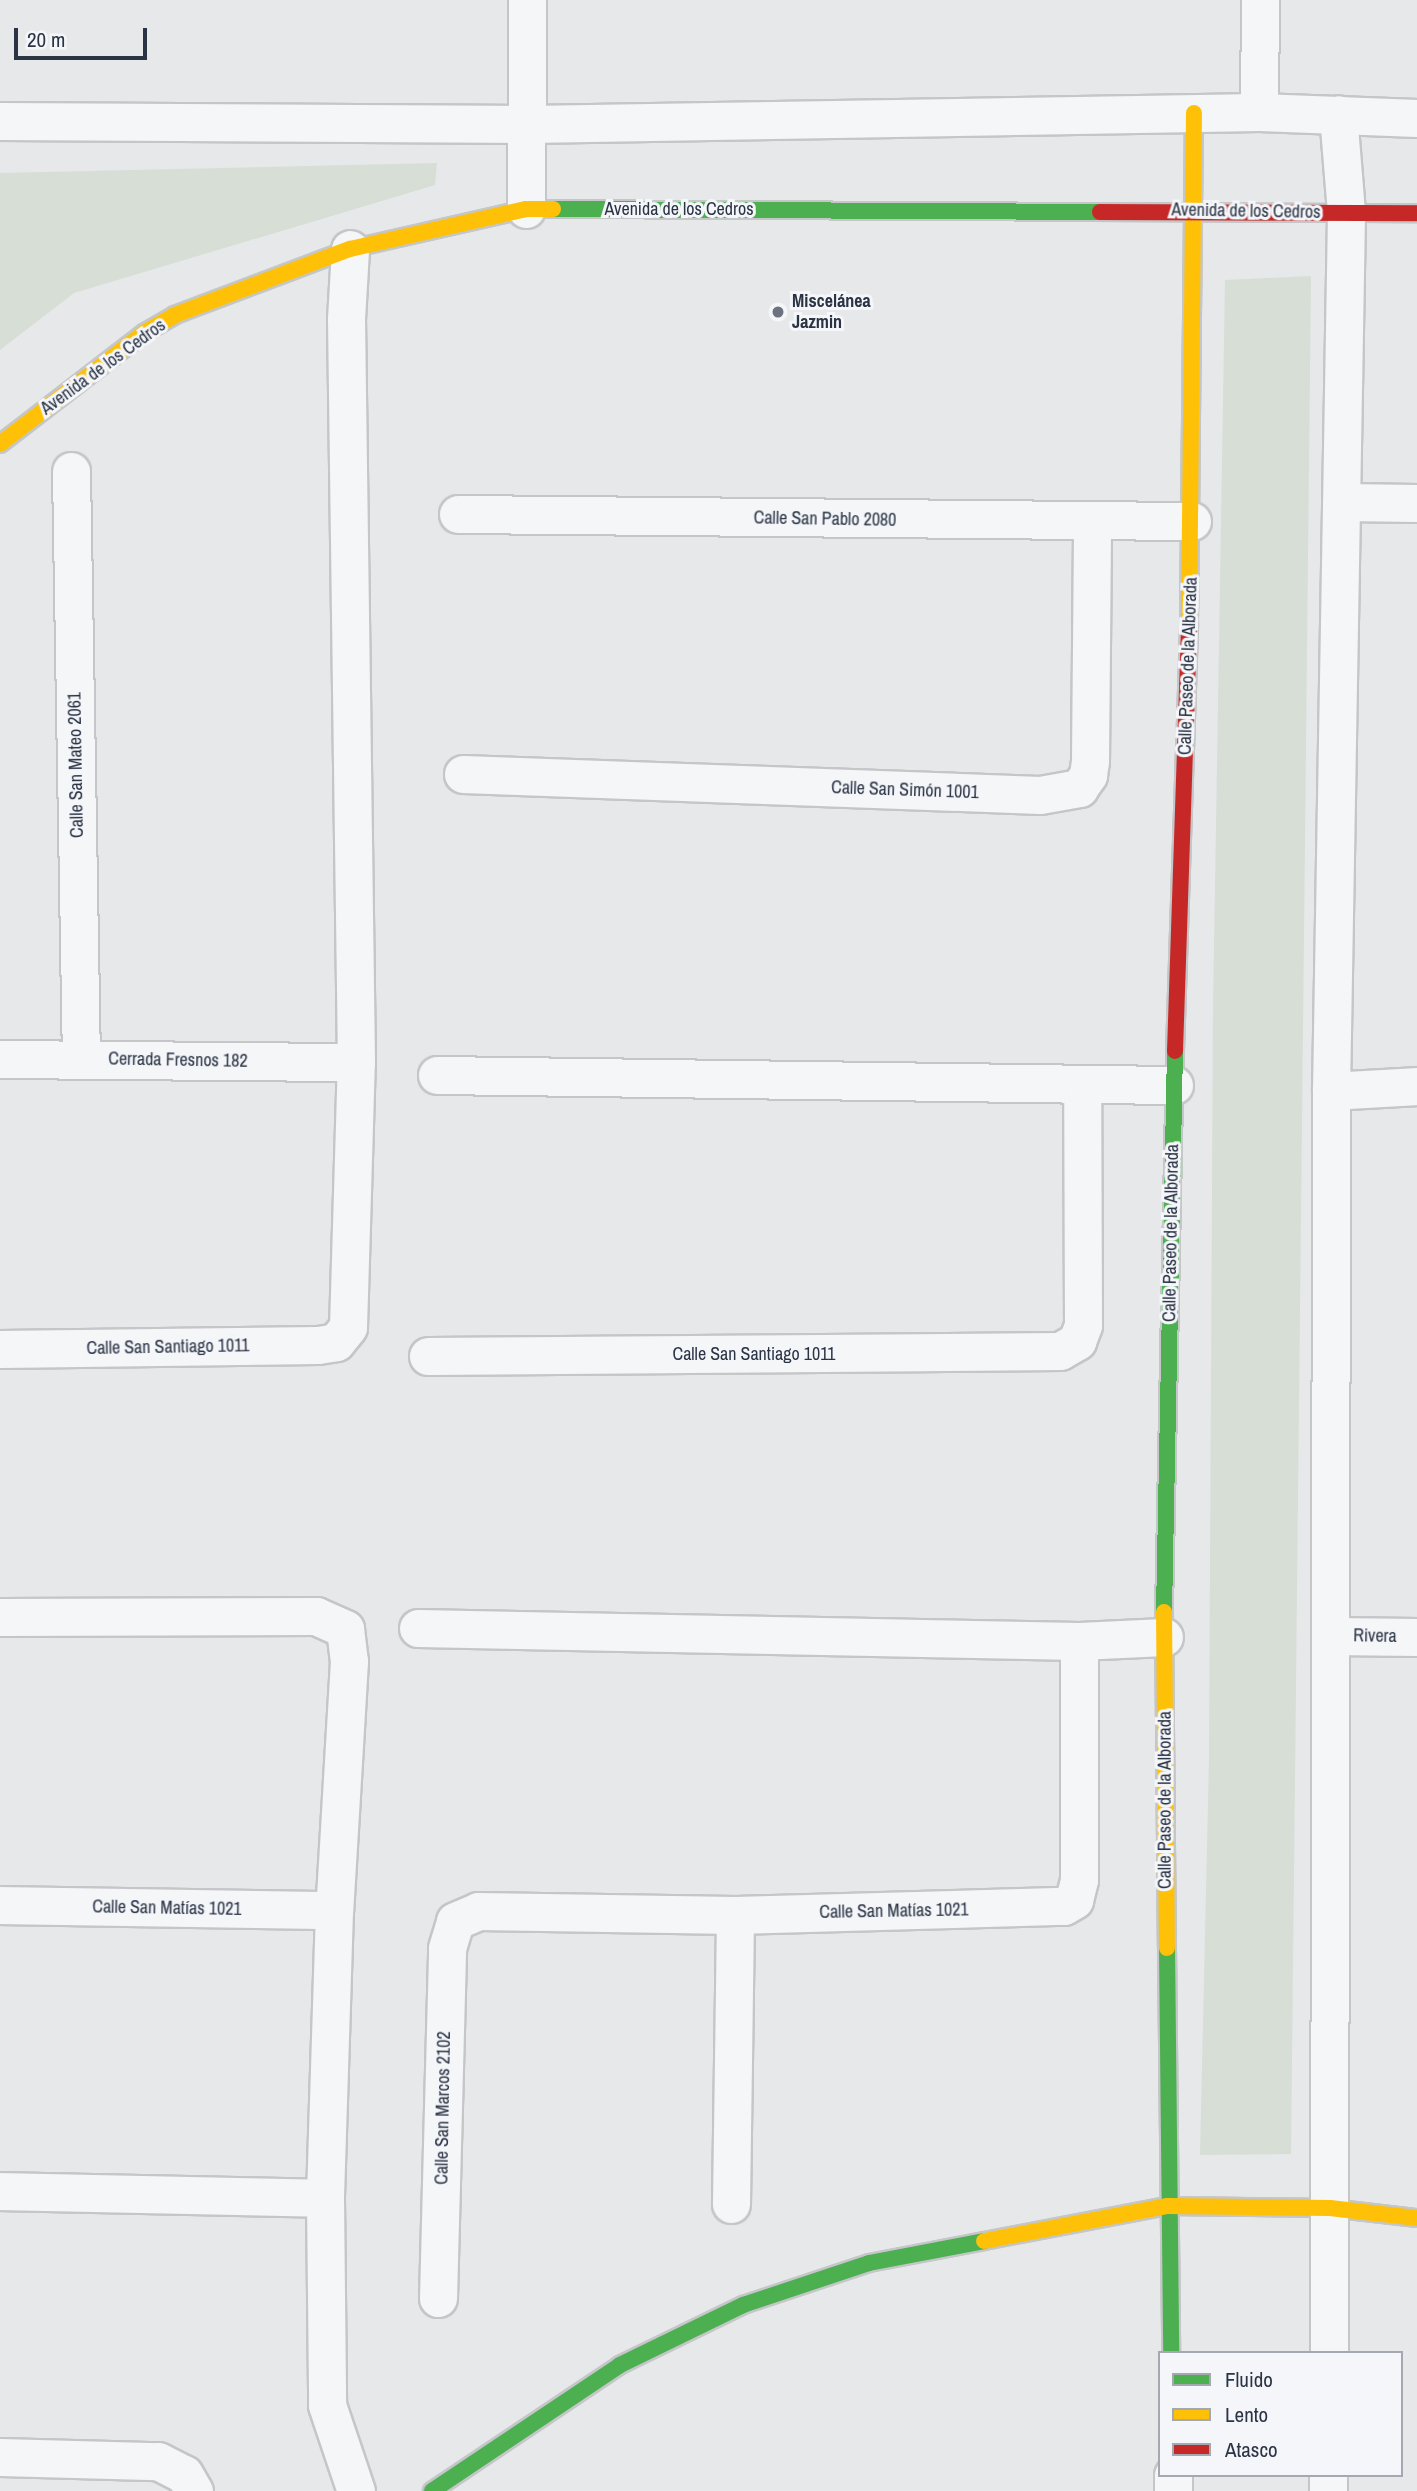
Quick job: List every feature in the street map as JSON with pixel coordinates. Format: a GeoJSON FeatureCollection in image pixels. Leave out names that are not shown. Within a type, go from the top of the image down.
{"type":"FeatureCollection","features":[{"type":"Feature","properties":{"kind":"street"},"geometry":{"type":"LineString","coordinates":[[526,209],[527,0]]}},
{"type":"Feature","properties":{"kind":"street"},"geometry":{"type":"LineString","coordinates":[[1259,112],[1260,0]]}},
{"type":"Feature","properties":{"kind":"street"},"geometry":{"type":"LineString","coordinates":[[0,121],[528,124],[1259,112],[1417,118]]}},
{"type":"Feature","properties":{"kind":"street","name":"Calle Paseo de la Alborada"},"geometry":{"type":"LineString","coordinates":[[1171,2351],[1164,1637],[1174,1085],[1192,521],[1190,209],[1194,113]]}},
{"type":"Feature","properties":{"kind":"street"},"geometry":{"type":"LineString","coordinates":[[1329,2351],[1331,1091],[1346,212],[1338,114]]}},
{"type":"Feature","properties":{"kind":"street","name":"Avenida de los Cedros"},"geometry":{"type":"LineString","coordinates":[[0,444],[144,334],[175,315],[350,250],[526,209],[1190,209],[1417,213]]}},
{"type":"Feature","properties":{"kind":"street"},"geometry":{"type":"LineString","coordinates":[[350,250],[346,319],[356,1062]]}},
{"type":"Feature","properties":{"kind":"street","name":"Calle San Mateo 2061"},"geometry":{"type":"LineString","coordinates":[[71,471],[81,1059]]}},
{"type":"Feature","properties":{"kind":"street"},"geometry":{"type":"LineString","coordinates":[[1343,502],[1417,503]]}},
{"type":"Feature","properties":{"kind":"street","name":"Calle San Pablo 2080"},"geometry":{"type":"LineString","coordinates":[[458,514],[1092,523],[1192,521]]}},
{"type":"Feature","properties":{"kind":"street","name":"Calle San Simón 1001"},"geometry":{"type":"LineString","coordinates":[[463,774],[1041,795],[1079,788],[1088,775],[1090,761],[1092,523]]}},
{"type":"Feature","properties":{"kind":"street","name":"Cerrada Fresnos 182"},"geometry":{"type":"LineString","coordinates":[[0,1059],[356,1062]]}},
{"type":"Feature","properties":{"kind":"street","name":"Calle San Santiago 1011"},"geometry":{"type":"LineString","coordinates":[[0,1349],[336,1342],[348,1327],[351,1315],[356,1062]]}},
{"type":"Feature","properties":{"kind":"street"},"geometry":{"type":"LineString","coordinates":[[437,1075],[1174,1085]]}},
{"type":"Feature","properties":{"kind":"street","name":"Calle San Santiago 1011"},"geometry":{"type":"LineString","coordinates":[[428,1356],[1060,1351],[1077,1341],[1084,1308],[1082,1084]]}},
{"type":"Feature","properties":{"kind":"street"},"geometry":{"type":"LineString","coordinates":[[1331,1091],[1417,1086]]}},
{"type":"Feature","properties":{"kind":"street"},"geometry":{"type":"LineString","coordinates":[[0,1617],[316,1616],[345,1629],[349,1661],[334,1910],[325,2198],[327,2405],[356,2491]]}},
{"type":"Feature","properties":{"kind":"street"},"geometry":{"type":"LineString","coordinates":[[418,1629],[1079,1641],[1164,1637]]}},
{"type":"Feature","properties":{"kind":"street","name":"Rivera"},"geometry":{"type":"LineString","coordinates":[[1332,1636],[1417,1637]]}},
{"type":"Feature","properties":{"kind":"street","name":"Calle San Matías 1021"},"geometry":{"type":"LineString","coordinates":[[455,1921],[478,1911],[735,1915],[1051,1907],[1074,1900],[1079,1880],[1079,1641]]}},
{"type":"Feature","properties":{"kind":"street","name":"Calle San Matías 1021"},"geometry":{"type":"LineString","coordinates":[[0,1905],[334,1910]]}},
{"type":"Feature","properties":{"kind":"street"},"geometry":{"type":"LineString","coordinates":[[731,2204],[735,1915]]}},
{"type":"Feature","properties":{"kind":"street","name":"Calle San Marcos 2102"},"geometry":{"type":"LineString","coordinates":[[438,2298],[447,1948],[455,1921]]}},
{"type":"Feature","properties":{"kind":"street"},"geometry":{"type":"LineString","coordinates":[[0,2191],[325,2198]]}},
{"type":"Feature","properties":{"kind":"street"},"geometry":{"type":"LineString","coordinates":[[432,2491],[620,2365],[743,2305],[869,2263],[1168,2206],[1330,2208],[1417,2218]]}},
{"type":"Feature","properties":{"kind":"street"},"geometry":{"type":"LineString","coordinates":[[0,2457],[158,2461],[189,2482]]}},
{"type":"Feature","properties":{"kind":"shaded area"},"geometry":{"type":"Polygon","coordinates":[[[437,163],[435,185],[74,293],[0,350],[0,173],[437,163]]]}},
{"type":"Feature","properties":{"kind":"shaded area"},"geometry":{"type":"Polygon","coordinates":[[[1311,276],[1291,2154],[1200,2155],[1209,1759],[1213,1008],[1225,280],[1311,276]]]}},
{"type":"Feature","properties":{"kind":"traffic: fast"},"geometry":{"type":"LineString","coordinates":[[553,209],[1100,212]]}},
{"type":"Feature","properties":{"kind":"traffic: fast"},"geometry":{"type":"LineString","coordinates":[[1164,1612],[1175,1051]]}},
{"type":"Feature","properties":{"kind":"traffic: fast"},"geometry":{"type":"LineString","coordinates":[[1167,1948],[1171,2351]]}},
{"type":"Feature","properties":{"kind":"traffic: fast"},"geometry":{"type":"LineString","coordinates":[[432,2491],[620,2365],[743,2305],[869,2263],[984,2241]]}},
{"type":"Feature","properties":{"kind":"traffic: slow"},"geometry":{"type":"LineString","coordinates":[[1189,623],[1194,113]]}},
{"type":"Feature","properties":{"kind":"traffic: slow"},"geometry":{"type":"LineString","coordinates":[[0,444],[144,333],[175,315],[350,249],[526,209],[553,209]]}},
{"type":"Feature","properties":{"kind":"traffic: slow"},"geometry":{"type":"LineString","coordinates":[[1164,1612],[1167,1948]]}},
{"type":"Feature","properties":{"kind":"traffic: slow"},"geometry":{"type":"LineString","coordinates":[[984,2241],[1168,2206],[1330,2208],[1417,2218]]}},
{"type":"Feature","properties":{"kind":"traffic: jam"},"geometry":{"type":"LineString","coordinates":[[1100,212],[1417,213]]}},
{"type":"Feature","properties":{"kind":"traffic: jam"},"geometry":{"type":"LineString","coordinates":[[1175,1051],[1189,623]]}},
{"type":"Feature","properties":{"kind":"place","name":"Miscelánea Jazmin"},"geometry":{"type":"Point","coordinates":[778,312]}}]}
